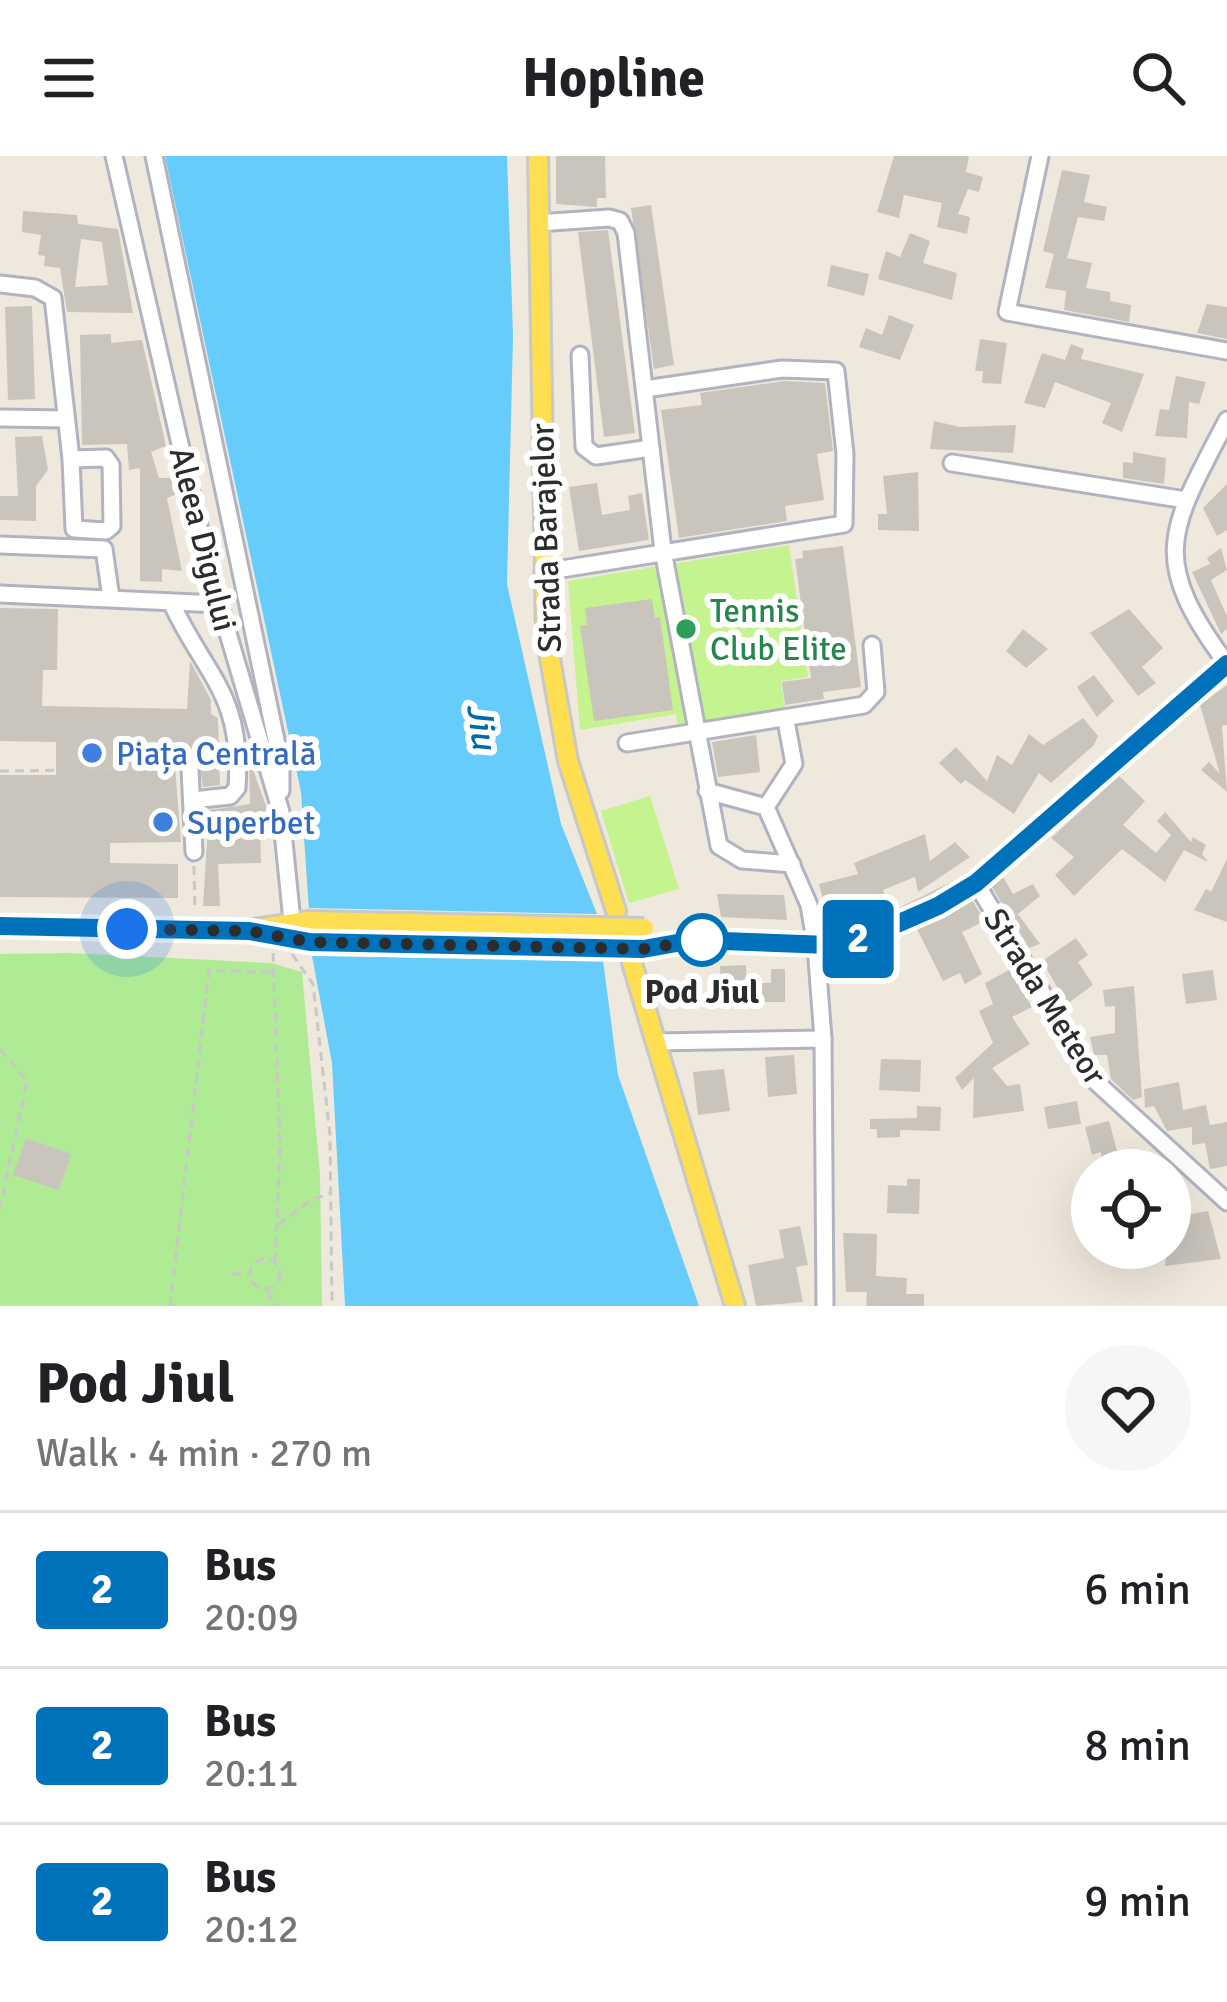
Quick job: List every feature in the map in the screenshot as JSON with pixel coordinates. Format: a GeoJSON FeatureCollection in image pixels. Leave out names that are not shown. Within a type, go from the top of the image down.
{"type":"FeatureCollection","features":[{"type":"Feature","properties":{"kind":"main road","name":"Strada Barajelor"},"geometry":{"type":"LineString","coordinates":[[538,156],[543,572],[557,711],[616,911]]}},
{"type":"Feature","properties":{"kind":"main road"},"geometry":{"type":"LineString","coordinates":[[0,926],[249,931],[644,928],[694,940],[816,946],[865,938],[976,883],[1227,664]]}},
{"type":"Feature","properties":{"kind":"main road"},"geometry":{"type":"LineString","coordinates":[[300,931],[638,956],[694,940]]}},
{"type":"Feature","properties":{"kind":"main road"},"geometry":{"type":"LineString","coordinates":[[638,956],[657,1042],[735,1306]]}},
{"type":"Feature","properties":{"kind":"street","name":"Aleea Digului"},"geometry":{"type":"LineString","coordinates":[[114,156],[218,604],[281,812],[300,931]]}},
{"type":"Feature","properties":{"kind":"street"},"geometry":{"type":"LineString","coordinates":[[154,156],[281,764],[281,812]]}},
{"type":"Feature","properties":{"kind":"street"},"geometry":{"type":"LineString","coordinates":[[1040,156],[1007,312],[1227,351]]}},
{"type":"Feature","properties":{"kind":"street"},"geometry":{"type":"LineString","coordinates":[[538,223],[620,221],[626,233],[663,550],[719,846],[727,854],[792,865]]}},
{"type":"Feature","properties":{"kind":"street"},"geometry":{"type":"LineString","coordinates":[[0,284],[35,288],[53,298],[59,319],[74,529],[110,529],[110,461],[71,459]]}},
{"type":"Feature","properties":{"kind":"street"},"geometry":{"type":"LineString","coordinates":[[580,355],[584,446],[596,456],[651,448]]}},
{"type":"Feature","properties":{"kind":"street"},"geometry":{"type":"LineString","coordinates":[[543,572],[844,524],[840,381],[829,369],[782,369],[645,388]]}},
{"type":"Feature","properties":{"kind":"street"},"geometry":{"type":"LineString","coordinates":[[0,418],[65,419]]}},
{"type":"Feature","properties":{"kind":"street"},"geometry":{"type":"LineString","coordinates":[[1227,420],[1186,500],[1175,539],[1176,583],[1194,620],[1227,664]]}},
{"type":"Feature","properties":{"kind":"street"},"geometry":{"type":"LineString","coordinates":[[952,464],[1186,500]]}},
{"type":"Feature","properties":{"kind":"street"},"geometry":{"type":"LineString","coordinates":[[0,545],[104,549],[111,598]]}},
{"type":"Feature","properties":{"kind":"street"},"geometry":{"type":"LineString","coordinates":[[0,594],[218,604]]}},
{"type":"Feature","properties":{"kind":"street"},"geometry":{"type":"LineString","coordinates":[[171,602],[228,700],[236,754],[237,788],[230,796],[194,800]]}},
{"type":"Feature","properties":{"kind":"street"},"geometry":{"type":"LineString","coordinates":[[627,742],[786,721],[874,699],[872,645]]}},
{"type":"Feature","properties":{"kind":"street"},"geometry":{"type":"LineString","coordinates":[[766,807],[794,764],[786,721]]}},
{"type":"Feature","properties":{"kind":"street"},"geometry":{"type":"LineString","coordinates":[[190,769],[194,852]]}},
{"type":"Feature","properties":{"kind":"street"},"geometry":{"type":"LineString","coordinates":[[707,791],[766,807]]}},
{"type":"Feature","properties":{"kind":"street"},"geometry":{"type":"LineString","coordinates":[[766,807],[809,905],[816,946],[824,1039],[825,1306]]}},
{"type":"Feature","properties":{"kind":"street","name":"Strada Meteor"},"geometry":{"type":"LineString","coordinates":[[976,883],[1096,1082],[1227,1202]]}},
{"type":"Feature","properties":{"kind":"street"},"geometry":{"type":"LineString","coordinates":[[657,1042],[824,1039]]}},
{"type":"Feature","properties":{"kind":"path"},"geometry":{"type":"LineString","coordinates":[[0,771],[190,769]]}},
{"type":"Feature","properties":{"kind":"path"},"geometry":{"type":"LineString","coordinates":[[194,871],[195,911]]}},
{"type":"Feature","properties":{"kind":"path"},"geometry":{"type":"LineString","coordinates":[[300,931],[298,969],[313,984],[332,1192],[332,1306]]}},
{"type":"Feature","properties":{"kind":"path"},"geometry":{"type":"LineString","coordinates":[[266,1289],[280,1276],[275,1262],[280,1149],[273,953]]}},
{"type":"Feature","properties":{"kind":"path"},"geometry":{"type":"LineString","coordinates":[[170,1306],[209,971],[273,972]]}},
{"type":"Feature","properties":{"kind":"path"},"geometry":{"type":"LineString","coordinates":[[0,1049],[27,1081],[0,1208]]}},
{"type":"Feature","properties":{"kind":"path"},"geometry":{"type":"LineString","coordinates":[[277,1226],[311,1200],[332,1192]]}},
{"type":"Feature","properties":{"kind":"path"},"geometry":{"type":"LineString","coordinates":[[249,1274],[256,1261],[275,1262]]}},
{"type":"Feature","properties":{"kind":"path"},"geometry":{"type":"LineString","coordinates":[[232,1274],[249,1274]]}},
{"type":"Feature","properties":{"kind":"path"},"geometry":{"type":"LineString","coordinates":[[249,1274],[276,1306]]}},
{"type":"Feature","properties":{"kind":"green space","name":"Tennis Club Elite"},"geometry":{"type":"Polygon","coordinates":[[[789,545],[808,677],[781,681],[786,717],[679,734],[676,714],[580,730],[568,581],[789,545]]]}},
{"type":"Feature","properties":{"kind":"green space"},"geometry":{"type":"Polygon","coordinates":[[[650,796],[679,889],[629,903],[601,811],[650,796]]]}},
{"type":"Feature","properties":{"kind":"green space"},"geometry":{"type":"Polygon","coordinates":[[[0,954],[271,963],[302,972],[320,1174],[322,1306],[0,1306],[0,954]]]}},
{"type":"Feature","properties":{"kind":"water","name":"Jiu"},"geometry":{"type":"Polygon","coordinates":[[[165,156],[507,156],[513,335],[507,584],[561,824],[597,914],[618,1075],[699,1306],[345,1306],[332,1063],[312,956],[301,792],[165,156]]]}},
{"type":"Feature","properties":{"kind":"pier"},"geometry":{"type":"Polygon","coordinates":[[[309,908],[597,914],[603,960],[312,956],[309,908]]]}},
{"type":"Feature","properties":{"kind":"building"},"geometry":{"type":"Polygon","coordinates":[[[556,156],[605,156],[606,198],[597,198],[597,207],[556,204],[556,156]]]}},
{"type":"Feature","properties":{"kind":"building"},"geometry":{"type":"Polygon","coordinates":[[[894,156],[969,156],[966,172],[983,177],[979,192],[968,189],[958,214],[970,217],[967,234],[937,227],[942,203],[904,195],[899,218],[877,212],[894,156]]]}},
{"type":"Feature","properties":{"kind":"building"},"geometry":{"type":"Polygon","coordinates":[[[1062,170],[1090,175],[1084,202],[1107,207],[1104,221],[1078,217],[1067,258],[1092,263],[1086,288],[1110,292],[1110,301],[1131,305],[1129,322],[1064,310],[1066,291],[1045,288],[1054,254],[1043,251],[1062,170]]]}},
{"type":"Feature","properties":{"kind":"building"},"geometry":{"type":"Polygon","coordinates":[[[651,205],[674,365],[654,369],[631,208],[651,205]]]}},
{"type":"Feature","properties":{"kind":"building"},"geometry":{"type":"Polygon","coordinates":[[[23,211],[77,215],[78,224],[118,229],[133,313],[67,312],[60,268],[44,266],[45,256],[38,255],[41,235],[22,232],[23,211]],[[81,239],[75,287],[108,285],[102,242],[81,239]]]}},
{"type":"Feature","properties":{"kind":"building"},"geometry":{"type":"Polygon","coordinates":[[[608,230],[635,433],[604,437],[578,232],[608,230]]]}},
{"type":"Feature","properties":{"kind":"building"},"geometry":{"type":"Polygon","coordinates":[[[910,233],[930,241],[923,263],[957,273],[952,300],[878,279],[886,251],[900,257],[910,233]]]}},
{"type":"Feature","properties":{"kind":"building"},"geometry":{"type":"Polygon","coordinates":[[[831,265],[869,274],[864,296],[827,286],[831,265]]]}},
{"type":"Feature","properties":{"kind":"building"},"geometry":{"type":"Polygon","coordinates":[[[1207,304],[1227,307],[1227,339],[1197,333],[1207,304]]]}},
{"type":"Feature","properties":{"kind":"building"},"geometry":{"type":"Polygon","coordinates":[[[32,306],[35,399],[8,400],[5,307],[32,306]]]}},
{"type":"Feature","properties":{"kind":"building"},"geometry":{"type":"Polygon","coordinates":[[[889,315],[914,325],[900,360],[859,347],[866,328],[882,335],[889,315]]]}},
{"type":"Feature","properties":{"kind":"building"},"geometry":{"type":"Polygon","coordinates":[[[111,334],[111,343],[142,340],[166,446],[151,452],[159,478],[175,478],[179,493],[167,498],[182,571],[162,569],[162,582],[140,581],[140,468],[129,470],[127,444],[82,445],[80,335],[111,334]]]}},
{"type":"Feature","properties":{"kind":"building"},"geometry":{"type":"Polygon","coordinates":[[[980,339],[1007,343],[1001,384],[982,383],[983,371],[975,371],[980,339]]]}},
{"type":"Feature","properties":{"kind":"building"},"geometry":{"type":"Polygon","coordinates":[[[1071,344],[1084,349],[1081,359],[1144,374],[1122,432],[1102,423],[1111,403],[1055,382],[1045,408],[1024,403],[1042,353],[1065,360],[1071,344]]]}},
{"type":"Feature","properties":{"kind":"building"},"geometry":{"type":"Polygon","coordinates":[[[1176,376],[1206,382],[1199,404],[1189,402],[1187,438],[1155,436],[1160,409],[1169,410],[1176,376]]]}},
{"type":"Feature","properties":{"kind":"building"},"geometry":{"type":"Polygon","coordinates":[[[784,381],[825,383],[833,451],[817,454],[824,500],[785,506],[787,521],[679,538],[661,410],[702,405],[700,393],[784,381]]]}},
{"type":"Feature","properties":{"kind":"building"},"geometry":{"type":"Polygon","coordinates":[[[934,421],[960,427],[1016,425],[1013,453],[930,449],[934,421]]]}},
{"type":"Feature","properties":{"kind":"building"},"geometry":{"type":"Polygon","coordinates":[[[42,436],[48,470],[36,486],[36,521],[0,520],[0,496],[18,496],[15,437],[42,436]]]}},
{"type":"Feature","properties":{"kind":"building"},"geometry":{"type":"Polygon","coordinates":[[[1133,452],[1166,458],[1164,484],[1123,478],[1123,462],[1133,463],[1133,452]]]}},
{"type":"Feature","properties":{"kind":"building"},"geometry":{"type":"Polygon","coordinates":[[[918,472],[919,531],[878,530],[878,514],[887,514],[883,476],[918,472]]]}},
{"type":"Feature","properties":{"kind":"building"},"geometry":{"type":"Polygon","coordinates":[[[597,483],[602,515],[630,510],[628,496],[642,493],[649,540],[579,551],[569,487],[597,483]]]}},
{"type":"Feature","properties":{"kind":"building"},"geometry":{"type":"Polygon","coordinates":[[[1227,484],[1227,530],[1217,536],[1203,508],[1227,484]]]}},
{"type":"Feature","properties":{"kind":"building"},"geometry":{"type":"Polygon","coordinates":[[[843,546],[861,687],[823,692],[824,699],[785,705],[782,682],[811,678],[795,559],[803,558],[802,551],[843,546]]]}},
{"type":"Feature","properties":{"kind":"building"},"geometry":{"type":"Polygon","coordinates":[[[1221,548],[1227,570],[1211,580],[1227,616],[1227,629],[1221,634],[1192,572],[1210,564],[1207,558],[1221,548]]]}},
{"type":"Feature","properties":{"kind":"building"},"geometry":{"type":"Polygon","coordinates":[[[652,599],[655,618],[660,617],[673,710],[594,721],[580,626],[587,625],[585,608],[652,599]]]}},
{"type":"Feature","properties":{"kind":"building","name":"Piața Centrală"},"geometry":{"type":"Polygon","coordinates":[[[0,608],[58,609],[57,670],[43,670],[42,706],[187,709],[190,661],[211,700],[211,714],[218,718],[220,785],[203,787],[197,752],[174,753],[181,842],[110,843],[110,863],[178,864],[178,898],[0,897],[0,775],[56,775],[56,742],[0,741],[0,608]]]}},
{"type":"Feature","properties":{"kind":"building"},"geometry":{"type":"Polygon","coordinates":[[[1129,609],[1163,648],[1142,667],[1156,683],[1138,696],[1090,633],[1129,609]]]}},
{"type":"Feature","properties":{"kind":"building"},"geometry":{"type":"Polygon","coordinates":[[[1023,629],[1048,649],[1026,668],[1006,651],[1023,629]]]}},
{"type":"Feature","properties":{"kind":"building"},"geometry":{"type":"Polygon","coordinates":[[[1094,675],[1114,701],[1097,717],[1077,687],[1094,675]]]}},
{"type":"Feature","properties":{"kind":"building"},"geometry":{"type":"Polygon","coordinates":[[[1227,685],[1227,725],[1222,726],[1227,792],[1201,770],[1209,762],[1220,774],[1200,705],[1227,685]]]}},
{"type":"Feature","properties":{"kind":"building"},"geometry":{"type":"Polygon","coordinates":[[[1083,718],[1098,736],[1094,745],[1051,783],[1039,773],[1014,814],[965,780],[961,784],[939,763],[956,747],[987,781],[997,755],[1012,765],[1029,734],[1043,745],[1083,718]]]}},
{"type":"Feature","properties":{"kind":"building"},"geometry":{"type":"Polygon","coordinates":[[[756,735],[760,772],[718,777],[712,742],[756,735]]]}},
{"type":"Feature","properties":{"kind":"building"},"geometry":{"type":"Polygon","coordinates":[[[249,759],[269,814],[270,826],[260,828],[261,863],[218,864],[220,906],[203,906],[209,810],[250,804],[249,759]]]}},
{"type":"Feature","properties":{"kind":"building"},"geometry":{"type":"Polygon","coordinates":[[[1119,776],[1145,801],[1123,825],[1156,853],[1171,835],[1157,821],[1165,812],[1191,842],[1193,837],[1206,845],[1202,854],[1208,862],[1184,850],[1165,882],[1122,849],[1074,896],[1055,875],[1074,857],[1051,838],[1119,776]]]}},
{"type":"Feature","properties":{"kind":"building"},"geometry":{"type":"Polygon","coordinates":[[[925,834],[930,861],[955,842],[970,857],[918,892],[915,877],[883,890],[891,909],[831,930],[819,884],[858,874],[854,863],[925,834]]]}},
{"type":"Feature","properties":{"kind":"building"},"geometry":{"type":"Polygon","coordinates":[[[1227,859],[1227,922],[1194,910],[1206,889],[1211,892],[1227,859]]]}},
{"type":"Feature","properties":{"kind":"building"},"geometry":{"type":"Polygon","coordinates":[[[1003,877],[1013,894],[1033,884],[1040,896],[1018,914],[1040,944],[1029,948],[992,887],[1003,877]]]}},
{"type":"Feature","properties":{"kind":"building"},"geometry":{"type":"Polygon","coordinates":[[[717,894],[784,895],[787,920],[721,917],[717,894]]]}},
{"type":"Feature","properties":{"kind":"building"},"geometry":{"type":"Polygon","coordinates":[[[972,900],[985,921],[962,932],[982,974],[965,984],[960,973],[943,981],[917,929],[972,900]]]}},
{"type":"Feature","properties":{"kind":"building"},"geometry":{"type":"Polygon","coordinates":[[[1076,938],[1088,955],[1078,962],[1093,985],[1067,1004],[1042,961],[1076,938]]]}},
{"type":"Feature","properties":{"kind":"building"},"geometry":{"type":"Polygon","coordinates":[[[746,965],[747,993],[721,994],[720,966],[746,965]]]}},
{"type":"Feature","properties":{"kind":"building"},"geometry":{"type":"Polygon","coordinates":[[[771,969],[785,969],[785,1002],[753,1002],[754,983],[771,983],[771,969]]]}},
{"type":"Feature","properties":{"kind":"building"},"geometry":{"type":"Polygon","coordinates":[[[1009,970],[1032,1007],[1012,1017],[1030,1044],[992,1068],[1007,1086],[1020,1084],[1024,1111],[973,1118],[974,1078],[962,1090],[955,1078],[993,1043],[979,1011],[993,1004],[985,983],[1009,970]]]}},
{"type":"Feature","properties":{"kind":"building"},"geometry":{"type":"Polygon","coordinates":[[[1213,970],[1217,1000],[1186,1004],[1182,974],[1213,970]]]}},
{"type":"Feature","properties":{"kind":"building"},"geometry":{"type":"Polygon","coordinates":[[[1134,986],[1142,1097],[1133,1100],[1111,1079],[1107,1055],[1094,1055],[1090,1037],[1115,1033],[1115,1006],[1105,1007],[1103,990],[1134,986]]]}},
{"type":"Feature","properties":{"kind":"building"},"geometry":{"type":"Polygon","coordinates":[[[794,1055],[797,1094],[768,1097],[765,1057],[794,1055]]]}},
{"type":"Feature","properties":{"kind":"building"},"geometry":{"type":"Polygon","coordinates":[[[881,1059],[921,1060],[920,1092],[879,1090],[881,1059]]]}},
{"type":"Feature","properties":{"kind":"building"},"geometry":{"type":"Polygon","coordinates":[[[724,1069],[730,1111],[698,1115],[693,1072],[724,1069]]]}},
{"type":"Feature","properties":{"kind":"building"},"geometry":{"type":"Polygon","coordinates":[[[1179,1082],[1183,1110],[1206,1105],[1210,1125],[1227,1122],[1227,1166],[1210,1169],[1205,1143],[1192,1145],[1192,1127],[1167,1131],[1154,1106],[1145,1108],[1144,1089],[1179,1082]]]}},
{"type":"Feature","properties":{"kind":"building"},"geometry":{"type":"Polygon","coordinates":[[[1077,1101],[1081,1124],[1048,1129],[1044,1107],[1077,1101]]]}},
{"type":"Feature","properties":{"kind":"building"},"geometry":{"type":"Polygon","coordinates":[[[917,1106],[941,1107],[940,1131],[900,1130],[900,1137],[877,1138],[877,1129],[870,1129],[870,1119],[917,1118],[917,1106]]]}},
{"type":"Feature","properties":{"kind":"building"},"geometry":{"type":"Polygon","coordinates":[[[1109,1121],[1116,1149],[1090,1149],[1085,1127],[1109,1121]]]}},
{"type":"Feature","properties":{"kind":"building"},"geometry":{"type":"Polygon","coordinates":[[[26,1138],[71,1154],[59,1190],[13,1175],[26,1138]]]}},
{"type":"Feature","properties":{"kind":"building"},"geometry":{"type":"Polygon","coordinates":[[[907,1179],[920,1179],[919,1214],[887,1213],[888,1185],[907,1186],[907,1179]]]}},
{"type":"Feature","properties":{"kind":"building"},"geometry":{"type":"Polygon","coordinates":[[[1208,1211],[1221,1259],[1191,1263],[1191,1214],[1208,1211]]]}},
{"type":"Feature","properties":{"kind":"building"},"geometry":{"type":"Polygon","coordinates":[[[800,1226],[808,1265],[796,1267],[803,1302],[756,1306],[748,1265],[784,1258],[779,1230],[800,1226]]]}},
{"type":"Feature","properties":{"kind":"building"},"geometry":{"type":"Polygon","coordinates":[[[843,1233],[877,1234],[876,1276],[907,1278],[906,1294],[924,1294],[924,1306],[866,1306],[867,1292],[846,1292],[843,1233]]]}},
{"type":"Feature","properties":{"kind":"bus line","name":"2"},"geometry":{"type":"LineString","coordinates":[[0,926],[249,931],[310,942],[643,949],[694,940],[816,946],[865,938],[938,906],[976,883],[1227,664]]}},
{"type":"Feature","properties":{"kind":"place","name":"Tennis Club Elite"},"geometry":{"type":"Point","coordinates":[686,629]}},
{"type":"Feature","properties":{"kind":"place","name":"Piața Centrală"},"geometry":{"type":"Point","coordinates":[92,753]}},
{"type":"Feature","properties":{"kind":"place","name":"Superbet"},"geometry":{"type":"Point","coordinates":[163,822]}},
{"type":"Feature","properties":{"kind":"place","name":"Pod Jiul"},"geometry":{"type":"Point","coordinates":[702,940]}},
{"type":"Feature","properties":{"kind":"route"},"geometry":{"type":"LineString","coordinates":[[127,929],[249,931],[310,942],[643,949],[702,940]]}}]}
